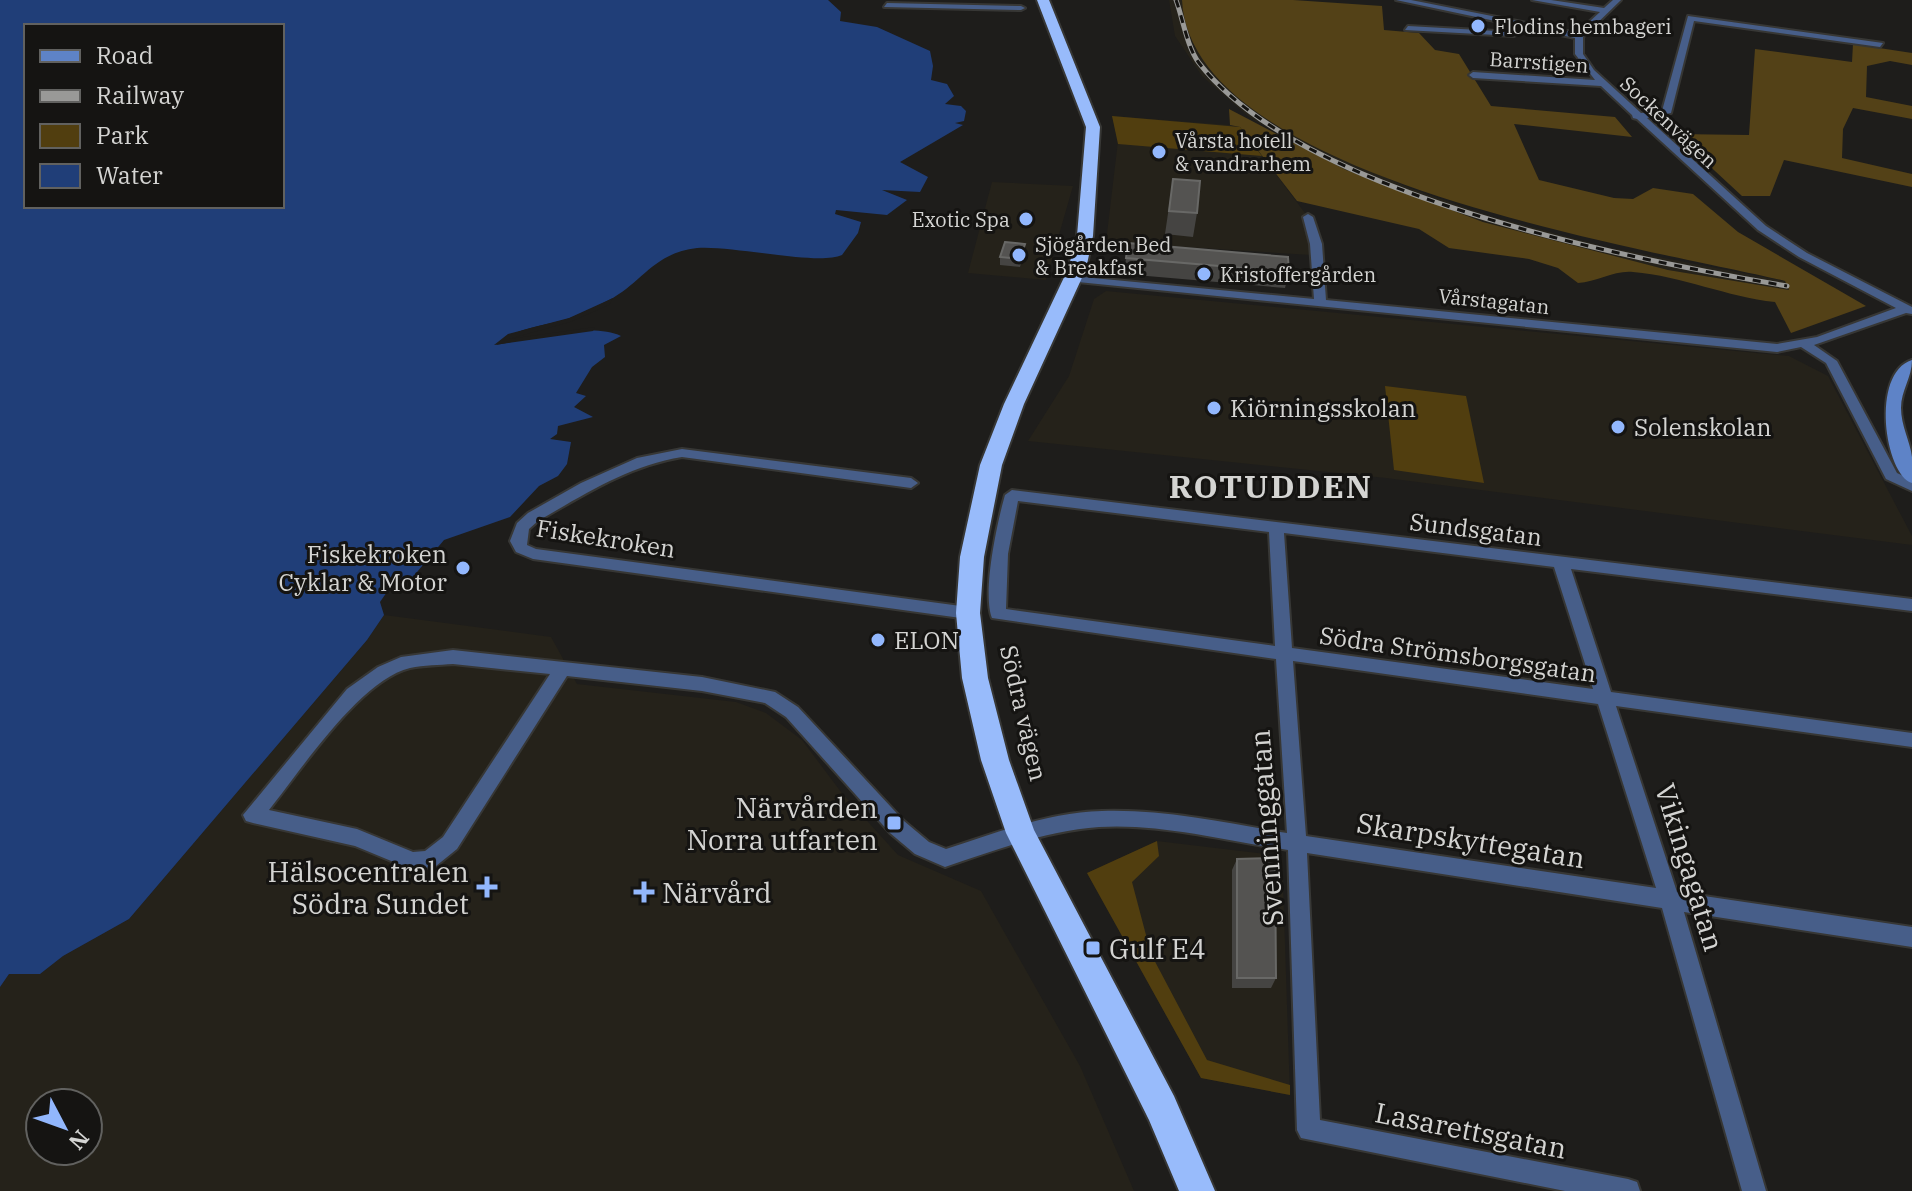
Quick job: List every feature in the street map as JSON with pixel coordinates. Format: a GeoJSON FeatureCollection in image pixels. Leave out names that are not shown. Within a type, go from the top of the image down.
{"type":"FeatureCollection","features":[{"type":"Feature","properties":{"kind":"highway","name":"Södra vägen"},"geometry":{"type":"LineString","coordinates":[[1043,0],[1093,127],[1084,244],[1072,279],[1014,404],[991,465],[977,523],[968,613],[978,691],[995,760],[1021,833],[1152,1087],[1197,1191]]}},
{"type":"Feature","properties":{"kind":"main road"},"geometry":{"type":"LineString","coordinates":[[1912,365],[1897,387],[1891,410],[1912,477]]}},
{"type":"Feature","properties":{"kind":"street"},"geometry":{"type":"LineString","coordinates":[[1400,0],[1525,28],[1579,36],[1617,0]]}},
{"type":"Feature","properties":{"kind":"street"},"geometry":{"type":"LineString","coordinates":[[1536,0],[1604,10]]}},
{"type":"Feature","properties":{"kind":"street"},"geometry":{"type":"LineString","coordinates":[[887,5],[918,2],[1021,8]]}},
{"type":"Feature","properties":{"kind":"street"},"geometry":{"type":"LineString","coordinates":[[1636,116],[1666,113],[1691,18],[1880,45]]}},
{"type":"Feature","properties":{"kind":"street"},"geometry":{"type":"LineString","coordinates":[[1408,28],[1513,34],[1525,28]]}},
{"type":"Feature","properties":{"kind":"street","name":"Sockenvägen"},"geometry":{"type":"LineString","coordinates":[[1579,36],[1579,54],[1602,83],[1762,228],[1803,255],[1909,310]]}},
{"type":"Feature","properties":{"kind":"street","name":"Barrstigen"},"geometry":{"type":"LineString","coordinates":[[1473,75],[1602,83]]}},
{"type":"Feature","properties":{"kind":"street"},"geometry":{"type":"LineString","coordinates":[[1308,217],[1316,244],[1320,304]]}},
{"type":"Feature","properties":{"kind":"street","name":"Vårstagatan"},"geometry":{"type":"LineString","coordinates":[[1072,279],[1777,348],[1804,344],[1909,310]]}},
{"type":"Feature","properties":{"kind":"street"},"geometry":{"type":"LineString","coordinates":[[1804,344],[1831,361],[1891,476],[1912,486]]}},
{"type":"Feature","properties":{"kind":"street","name":"Fiskekroken"},"geometry":{"type":"LineString","coordinates":[[911,483],[682,453],[663,455],[622,467],[533,517],[522,527],[518,541],[521,548],[533,554],[968,613]]}},
{"type":"Feature","properties":{"kind":"street","name":"Sundsgatan"},"geometry":{"type":"LineString","coordinates":[[998,614],[1000,554],[1012,495],[1912,605]]}},
{"type":"Feature","properties":{"kind":"street","name":"Svenninggatan"},"geometry":{"type":"LineString","coordinates":[[1276,529],[1281,654],[1297,842],[1309,1124]]}},
{"type":"Feature","properties":{"kind":"street","name":"Vikingagatan"},"geometry":{"type":"LineString","coordinates":[[1561,563],[1670,900],[1754,1191]]}},
{"type":"Feature","properties":{"kind":"street","name":"Södra Strömsborgsgatan"},"geometry":{"type":"LineString","coordinates":[[998,614],[1912,740]]}},
{"type":"Feature","properties":{"kind":"street","name":"Skarpskyttegatan"},"geometry":{"type":"LineString","coordinates":[[562,669],[450,843],[429,860],[413,861],[357,838],[253,815],[353,694],[384,672],[407,662],[453,657],[702,684],[769,697],[792,712],[897,827],[933,855],[955,857],[1021,833],[1098,819],[1141,819],[1912,937]]}},
{"type":"Feature","properties":{"kind":"street","name":"Lasarettsgatan"},"geometry":{"type":"LineString","coordinates":[[1309,1124],[1309,1130],[1628,1191]]}},
{"type":"Feature","properties":{"kind":"shaded area"},"geometry":{"type":"Polygon","coordinates":[[[1169,0],[1182,0],[1186,29],[1194,46],[1227,86],[1279,125],[1336,155],[1412,189],[1490,216],[1606,247],[1785,281],[1789,291],[1668,270],[1547,241],[1439,208],[1324,160],[1249,117],[1202,76],[1175,36],[1169,0]]]}},
{"type":"Feature","properties":{"kind":"shaded area"},"geometry":{"type":"Polygon","coordinates":[[[1182,0],[1293,0],[1382,6],[1384,30],[1419,33],[1435,50],[1459,54],[1491,106],[1615,117],[1632,137],[1514,124],[1539,180],[1614,198],[1633,199],[1653,188],[1693,194],[1738,232],[1866,306],[1791,333],[1775,302],[1633,272],[1578,283],[1558,268],[1529,259],[1449,248],[1419,229],[1297,201],[1240,127],[1230,125],[1229,109],[1346,170],[1483,222],[1668,270],[1789,290],[1785,281],[1537,225],[1436,195],[1340,159],[1260,115],[1205,62],[1182,0]]]}},
{"type":"Feature","properties":{"kind":"shaded area"},"geometry":{"type":"Polygon","coordinates":[[[1853,44],[1912,53],[1912,65],[1890,61],[1867,66],[1866,97],[1912,106],[1912,119],[1853,108],[1843,129],[1842,158],[1912,174],[1912,187],[1784,160],[1770,196],[1742,196],[1675,134],[1749,135],[1755,49],[1852,62],[1853,44]]]}},
{"type":"Feature","properties":{"kind":"shaded area"},"geometry":{"type":"Polygon","coordinates":[[[1112,116],[1230,125],[1262,156],[1308,217],[1311,255],[1106,242],[1118,141],[1112,116]]]}},
{"type":"Feature","properties":{"kind":"shaded area"},"geometry":{"type":"Polygon","coordinates":[[[992,182],[1073,186],[1046,280],[968,273],[992,182]]]}},
{"type":"Feature","properties":{"kind":"shaded area","name":"Solenskolan"},"geometry":{"type":"Polygon","coordinates":[[[1106,291],[1789,356],[1828,376],[1912,536],[1912,545],[1386,478],[1028,441],[1069,376],[1094,299],[1106,291]]]}},
{"type":"Feature","properties":{"kind":"shaded area"},"geometry":{"type":"Polygon","coordinates":[[[384,615],[551,637],[577,684],[736,702],[766,713],[802,740],[841,792],[898,855],[981,891],[1080,1066],[1134,1191],[0,1191],[0,987],[9,974],[40,974],[63,956],[129,919],[367,640],[384,615]]]}},
{"type":"Feature","properties":{"kind":"shaded area"},"geometry":{"type":"Polygon","coordinates":[[[1157,841],[1282,856],[1290,1095],[1201,1078],[1087,873],[1157,841]]]}},
{"type":"Feature","properties":{"kind":"green space"},"geometry":{"type":"Polygon","coordinates":[[[1112,116],[1240,127],[1262,156],[1118,144],[1112,116]]]}},
{"type":"Feature","properties":{"kind":"green space"},"geometry":{"type":"Polygon","coordinates":[[[1385,386],[1466,396],[1484,483],[1394,470],[1385,386]]]}},
{"type":"Feature","properties":{"kind":"green space"},"geometry":{"type":"Polygon","coordinates":[[[1157,841],[1159,856],[1132,882],[1151,954],[1207,1060],[1290,1085],[1290,1095],[1201,1078],[1087,873],[1157,841]]]}},
{"type":"Feature","properties":{"kind":"water"},"geometry":{"type":"Polygon","coordinates":[[[0,0],[828,0],[841,12],[840,21],[877,27],[930,51],[933,66],[931,80],[947,84],[954,96],[945,104],[961,106],[966,111],[964,121],[955,123],[963,125],[900,162],[928,177],[920,192],[882,190],[907,200],[887,215],[836,210],[835,214],[861,222],[858,233],[842,255],[830,258],[794,257],[712,248],[682,251],[659,262],[620,293],[599,305],[570,318],[522,330],[496,345],[577,331],[608,332],[621,336],[604,345],[605,357],[592,367],[576,393],[586,396],[574,407],[593,417],[558,426],[557,434],[550,439],[571,442],[567,464],[558,476],[539,486],[510,517],[444,540],[412,578],[389,589],[380,602],[384,615],[367,640],[129,919],[63,956],[40,974],[9,974],[0,987],[0,0]]]}},
{"type":"Feature","properties":{"kind":"pier"},"geometry":{"type":"Polygon","coordinates":[[[613,298],[609,305],[570,322],[509,339],[595,327],[593,331],[494,345],[508,334],[569,318],[613,298]]]}},
{"type":"Feature","properties":{"kind":"building"},"geometry":{"type":"Polygon","coordinates":[[[1173,179],[1200,181],[1197,213],[1169,211],[1173,179]]]}},
{"type":"Feature","properties":{"kind":"building"},"geometry":{"type":"Polygon","coordinates":[[[1005,242],[1025,244],[1020,259],[1000,257],[1005,242]]]}},
{"type":"Feature","properties":{"kind":"building"},"geometry":{"type":"Polygon","coordinates":[[[1128,243],[1288,257],[1289,272],[1126,258],[1128,243]]]}},
{"type":"Feature","properties":{"kind":"building"},"geometry":{"type":"Polygon","coordinates":[[[1275,858],[1276,978],[1237,978],[1237,859],[1275,858]]]}},
{"type":"Feature","properties":{"kind":"railway"},"geometry":{"type":"LineString","coordinates":[[1176,0],[1188,41],[1199,63],[1247,109],[1312,150],[1388,184],[1472,214],[1642,258],[1787,286]]}},
{"type":"Feature","properties":{"kind":"place","name":"Flodins hembageri"},"geometry":{"type":"Point","coordinates":[1478,26]}},
{"type":"Feature","properties":{"kind":"place","name":"Vårsta hotell & vandrarhem"},"geometry":{"type":"Point","coordinates":[1159,152]}},
{"type":"Feature","properties":{"kind":"place","name":"Exotic Spa"},"geometry":{"type":"Point","coordinates":[1026,219]}},
{"type":"Feature","properties":{"kind":"place","name":"Sjögården Bed & Breakfast"},"geometry":{"type":"Point","coordinates":[1019,255]}},
{"type":"Feature","properties":{"kind":"place","name":"Kristoffergården"},"geometry":{"type":"Point","coordinates":[1204,274]}},
{"type":"Feature","properties":{"kind":"place","name":"Kiörningsskolan"},"geometry":{"type":"Point","coordinates":[1214,408]}},
{"type":"Feature","properties":{"kind":"place","name":"Solenskolan"},"geometry":{"type":"Point","coordinates":[1618,427]}},
{"type":"Feature","properties":{"kind":"place","name":"Fiskekroken Cyklar & Motor"},"geometry":{"type":"Point","coordinates":[463,568]}},
{"type":"Feature","properties":{"kind":"place","name":"ELON"},"geometry":{"type":"Point","coordinates":[878,640]}},
{"type":"Feature","properties":{"kind":"place","name":"Närvården Norra utfarten"},"geometry":{"type":"Point","coordinates":[894,823]}},
{"type":"Feature","properties":{"kind":"place","name":"Hälsocentralen Södra Sundet"},"geometry":{"type":"Point","coordinates":[487,887]}},
{"type":"Feature","properties":{"kind":"place","name":"Närvård"},"geometry":{"type":"Point","coordinates":[644,892]}},
{"type":"Feature","properties":{"kind":"place","name":"Gulf E4"},"geometry":{"type":"Point","coordinates":[1093,948]}},
{"type":"Feature","properties":{"kind":"district","name":"ROTUDDEN"},"geometry":{"type":"Point","coordinates":[1271,486]}}]}
